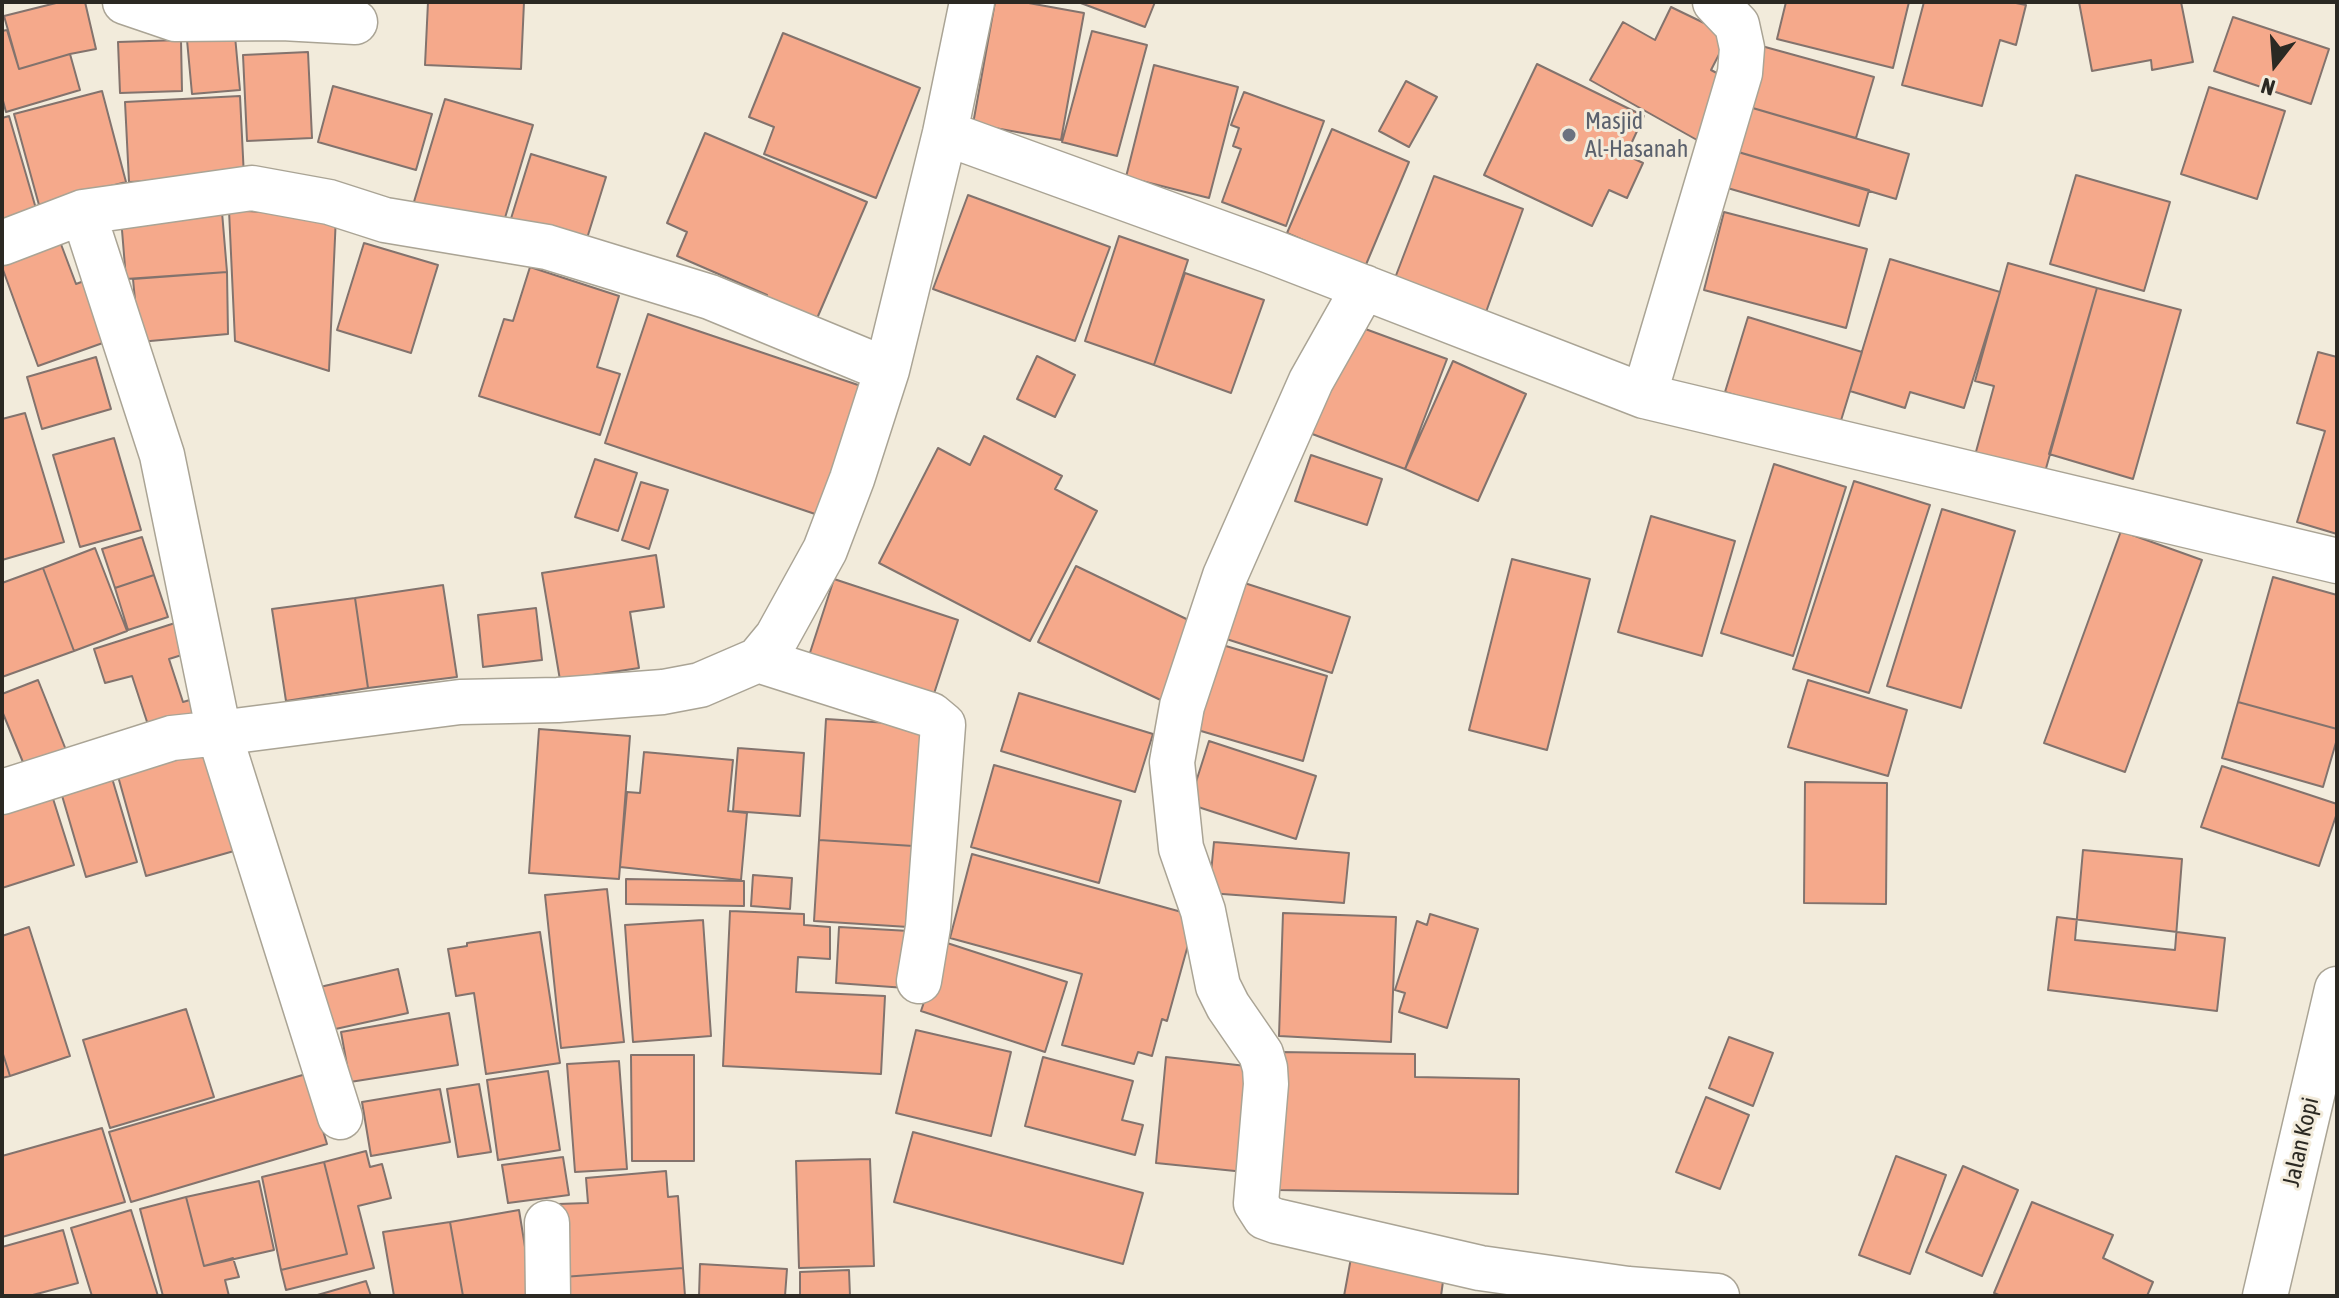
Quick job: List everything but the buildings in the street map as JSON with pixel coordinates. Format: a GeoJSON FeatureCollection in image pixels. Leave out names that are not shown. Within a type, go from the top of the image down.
{"type":"FeatureCollection","features":[{"type":"Feature","properties":{"kind":"street"},"geometry":{"type":"LineString","coordinates":[[125,2],[175,19],[282,18],[355,22]]}},
{"type":"Feature","properties":{"kind":"street"},"geometry":{"type":"LineString","coordinates":[[2,792],[172,738],[460,702],[558,700],[663,692],[700,685],[758,660],[777,637],[825,550],[852,479],[887,370],[945,133],[972,2]]}},
{"type":"Feature","properties":{"kind":"street"},"geometry":{"type":"LineString","coordinates":[[1644,396],[1740,73],[1742,48],[1737,25],[1715,2]]}},
{"type":"Feature","properties":{"kind":"street"},"geometry":{"type":"LineString","coordinates":[[945,133],[1364,287],[1644,396],[2337,561]]}},
{"type":"Feature","properties":{"kind":"street"},"geometry":{"type":"LineString","coordinates":[[2,243],[83,212],[252,188],[329,202],[385,220],[562,252],[710,297],[887,370]]}},
{"type":"Feature","properties":{"kind":"street"},"geometry":{"type":"LineString","coordinates":[[83,212],[162,455],[219,733],[340,1117]]}},
{"type":"Feature","properties":{"kind":"street"},"geometry":{"type":"LineString","coordinates":[[1364,287],[1311,381],[1225,576],[1182,706],[1172,762],[1181,848],[1203,911],[1218,986],[1261,1054],[1265,1068],[1256,1203],[1265,1217],[1276,1221],[1480,1268],[1628,1289],[1717,1296]]}},
{"type":"Feature","properties":{"kind":"street"},"geometry":{"type":"LineString","coordinates":[[758,660],[931,715],[943,725],[928,927],[919,981]]}},
{"type":"Feature","properties":{"kind":"street","name":"Jalan Kopi"},"geometry":{"type":"LineString","coordinates":[[2265,1296],[2337,989]]}},
{"type":"Feature","properties":{"kind":"street"},"geometry":{"type":"LineString","coordinates":[[547,1223],[548,1296]]}},
{"type":"Feature","properties":{"kind":"place","name":"Masjid Al-Hasanah"},"geometry":{"type":"Point","coordinates":[1569,135]}}]}
